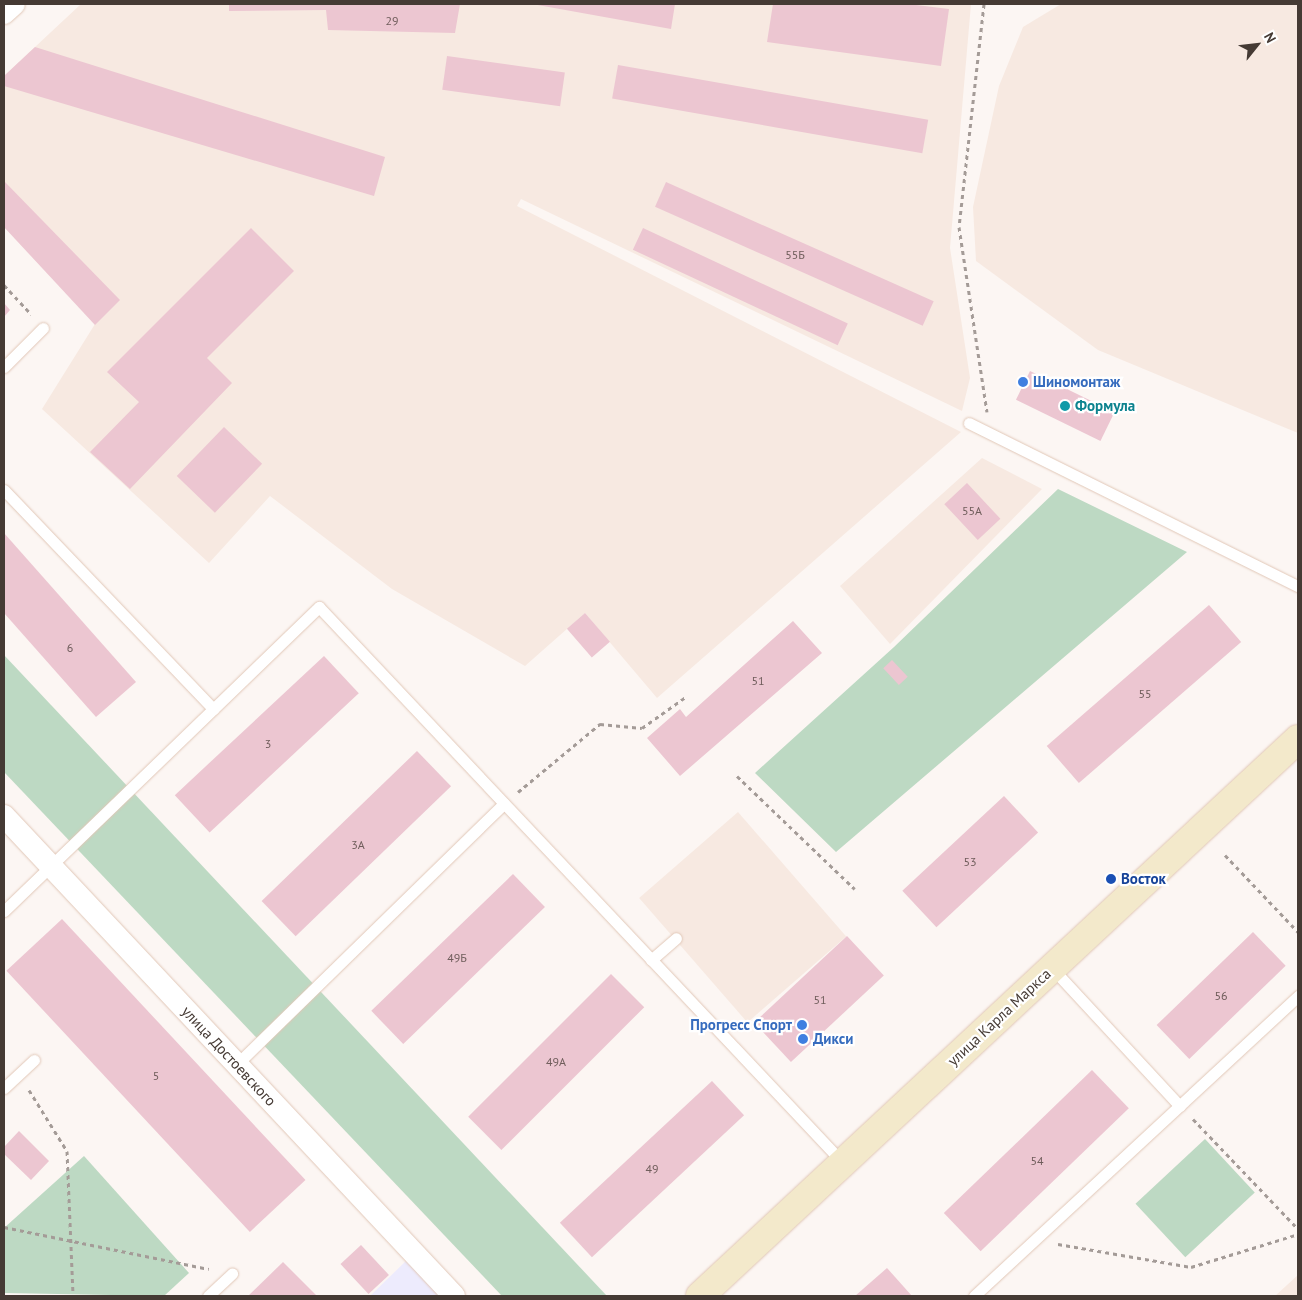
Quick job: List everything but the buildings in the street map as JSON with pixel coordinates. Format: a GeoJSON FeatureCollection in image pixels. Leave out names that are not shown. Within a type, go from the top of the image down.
{"type":"FeatureCollection","features":[{"type":"Feature","properties":{"kind":"main road","name":"улица Карла Маркса"},"geometry":{"type":"LineString","coordinates":[[700,1296],[844,1164],[1051,968],[1298,739]]}},
{"type":"Feature","properties":{"kind":"street"},"geometry":{"type":"LineString","coordinates":[[4,12],[14,4]]}},
{"type":"Feature","properties":{"kind":"street","name":"улица Достоевского"},"geometry":{"type":"LineString","coordinates":[[4,816],[454,1296]]}},
{"type":"Feature","properties":{"kind":"lane"},"geometry":{"type":"LineString","coordinates":[[4,367],[43,328]]}},
{"type":"Feature","properties":{"kind":"lane"},"geometry":{"type":"LineString","coordinates":[[969,423],[1298,586]]}},
{"type":"Feature","properties":{"kind":"lane"},"geometry":{"type":"LineString","coordinates":[[4,490],[213,709]]}},
{"type":"Feature","properties":{"kind":"lane"},"geometry":{"type":"LineString","coordinates":[[4,911],[319,607],[844,1164]]}},
{"type":"Feature","properties":{"kind":"lane"},"geometry":{"type":"LineString","coordinates":[[237,1064],[504,803]]}},
{"type":"Feature","properties":{"kind":"lane"},"geometry":{"type":"LineString","coordinates":[[651,960],[676,938]]}},
{"type":"Feature","properties":{"kind":"lane"},"geometry":{"type":"LineString","coordinates":[[1051,968],[1180,1106]]}},
{"type":"Feature","properties":{"kind":"lane"},"geometry":{"type":"LineString","coordinates":[[974,1296],[1298,996]]}},
{"type":"Feature","properties":{"kind":"lane"},"geometry":{"type":"LineString","coordinates":[[4,1088],[34,1060]]}},
{"type":"Feature","properties":{"kind":"lane"},"geometry":{"type":"LineString","coordinates":[[208,1296],[232,1274]]}},
{"type":"Feature","properties":{"kind":"path"},"geometry":{"type":"LineString","coordinates":[[984,4],[959,227],[991,435]]}},
{"type":"Feature","properties":{"kind":"path"},"geometry":{"type":"LineString","coordinates":[[4,285],[43,328]]}},
{"type":"Feature","properties":{"kind":"path"},"geometry":{"type":"LineString","coordinates":[[504,803],[600,724],[642,728],[687,696]]}},
{"type":"Feature","properties":{"kind":"path"},"geometry":{"type":"LineString","coordinates":[[737,776],[855,889]]}},
{"type":"Feature","properties":{"kind":"path"},"geometry":{"type":"LineString","coordinates":[[1224,855],[1298,932]]}},
{"type":"Feature","properties":{"kind":"path"},"geometry":{"type":"LineString","coordinates":[[18,1073],[67,1151],[69,1242],[73,1296]]}},
{"type":"Feature","properties":{"kind":"path"},"geometry":{"type":"LineString","coordinates":[[1180,1106],[1298,1229]]}},
{"type":"Feature","properties":{"kind":"path"},"geometry":{"type":"LineString","coordinates":[[4,1227],[69,1242],[232,1274]]}},
{"type":"Feature","properties":{"kind":"path"},"geometry":{"type":"LineString","coordinates":[[1035,1240],[1191,1267],[1298,1234]]}},
{"type":"Feature","properties":{"kind":"shaded area"},"geometry":{"type":"Polygon","coordinates":[[[81,4],[971,4],[950,248],[970,378],[962,411],[521,199],[517,206],[961,432],[657,698],[585,613],[525,666],[392,589],[270,496],[209,563],[42,409],[95,324],[4,227],[4,76],[81,4]]]}},
{"type":"Feature","properties":{"kind":"shaded area"},"geometry":{"type":"Polygon","coordinates":[[[1061,4],[1298,4],[1298,433],[1098,350],[976,261],[973,207],[999,86],[1023,27],[1061,4]]]}},
{"type":"Feature","properties":{"kind":"shaded area"},"geometry":{"type":"Polygon","coordinates":[[[982,458],[1042,489],[890,644],[840,586],[982,458]]]}},
{"type":"Feature","properties":{"kind":"shaded area"},"geometry":{"type":"Polygon","coordinates":[[[738,812],[846,937],[747,1022],[639,898],[738,812]]]}},
{"type":"Feature","properties":{"kind":"shaded area"},"geometry":{"type":"Polygon","coordinates":[[[408,1259],[442,1296],[370,1296],[408,1259]]]}},
{"type":"Feature","properties":{"kind":"shaded area"},"geometry":{"type":"Polygon","coordinates":[[[1298,1275],[1298,1296],[1275,1296],[1298,1275]]]}},
{"type":"Feature","properties":{"kind":"green space"},"geometry":{"type":"Polygon","coordinates":[[[1058,489],[1187,552],[836,852],[755,773],[894,647],[1058,489]]]}},
{"type":"Feature","properties":{"kind":"green space"},"geometry":{"type":"Polygon","coordinates":[[[4,655],[607,1296],[502,1296],[4,772],[4,655]]]}},
{"type":"Feature","properties":{"kind":"green space"},"geometry":{"type":"Polygon","coordinates":[[[1205,1139],[1255,1192],[1185,1257],[1136,1204],[1205,1139]]]}},
{"type":"Feature","properties":{"kind":"green space"},"geometry":{"type":"Polygon","coordinates":[[[84,1156],[189,1273],[164,1296],[4,1293],[4,1228],[84,1156]]]}},
{"type":"Feature","properties":{"kind":"place","name":"Шиномонтаж"},"geometry":{"type":"Point","coordinates":[1023,382]}},
{"type":"Feature","properties":{"kind":"place","name":"Формула"},"geometry":{"type":"Point","coordinates":[1065,406]}},
{"type":"Feature","properties":{"kind":"place","name":"Восток"},"geometry":{"type":"Point","coordinates":[1111,879]}},
{"type":"Feature","properties":{"kind":"place","name":"Прогресс Спорт"},"geometry":{"type":"Point","coordinates":[802,1025]}},
{"type":"Feature","properties":{"kind":"place","name":"Дикси"},"geometry":{"type":"Point","coordinates":[803,1039]}}]}
